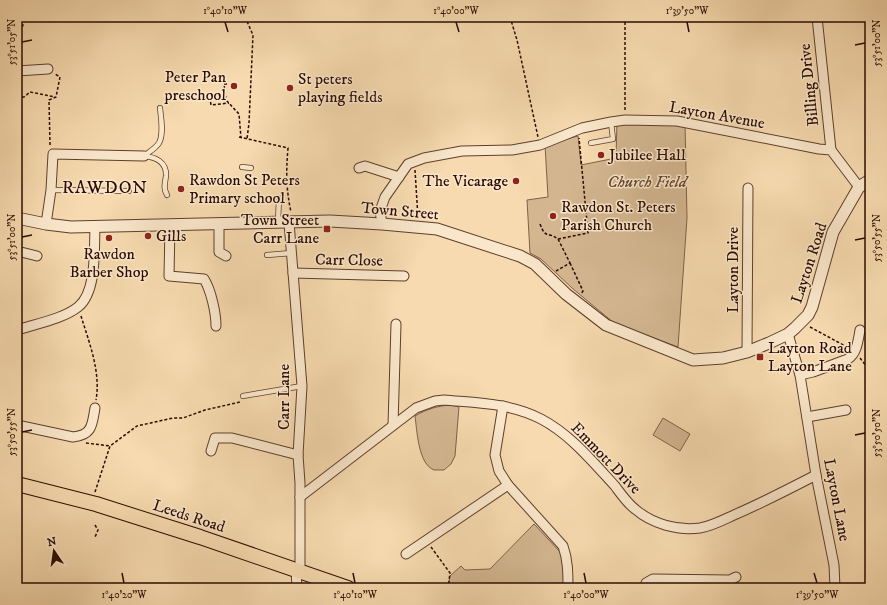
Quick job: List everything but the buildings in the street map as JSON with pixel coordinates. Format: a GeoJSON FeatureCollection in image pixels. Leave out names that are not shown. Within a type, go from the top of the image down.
{"type":"FeatureCollection","features":[{"type":"Feature","properties":{"kind":"main road","name":"Leeds Road"},"geometry":{"type":"LineString","coordinates":[[17,484],[90,503],[200,537],[348,588]]}},
{"type":"Feature","properties":{"kind":"street","name":"Billing Drive"},"geometry":{"type":"LineString","coordinates":[[816,17],[831,150]]}},
{"type":"Feature","properties":{"kind":"street"},"geometry":{"type":"LineString","coordinates":[[17,71],[48,69]]}},
{"type":"Feature","properties":{"kind":"street","name":"Layton Avenue"},"geometry":{"type":"LineString","coordinates":[[382,224],[380,211],[385,198],[408,164],[424,158],[462,151],[512,150],[540,145],[578,129],[611,122],[625,120],[677,121],[819,149],[831,150]]}},
{"type":"Feature","properties":{"kind":"street"},"geometry":{"type":"LineString","coordinates":[[831,150],[859,187]]}},
{"type":"Feature","properties":{"kind":"street"},"geometry":{"type":"LineString","coordinates":[[46,224],[51,190],[53,154],[144,156]]}},
{"type":"Feature","properties":{"kind":"street"},"geometry":{"type":"LineString","coordinates":[[358,168],[365,166],[399,177]]}},
{"type":"Feature","properties":{"kind":"street","name":"Layton Road"},"geometry":{"type":"LineString","coordinates":[[788,334],[808,315],[812,307],[833,232],[859,187],[870,180]]}},
{"type":"Feature","properties":{"kind":"street","name":"Layton Drive"},"geometry":{"type":"LineString","coordinates":[[748,188],[748,352]]}},
{"type":"Feature","properties":{"kind":"street","name":"Town Street"},"geometry":{"type":"LineString","coordinates":[[17,218],[71,227],[330,222],[382,224],[437,229],[520,256],[535,264],[566,294],[606,325],[693,360],[722,358],[748,352],[788,334]]}},
{"type":"Feature","properties":{"kind":"street","name":"Carr Lane"},"geometry":{"type":"LineString","coordinates":[[291,222],[293,273],[302,386],[298,455],[300,497],[297,588]]}},
{"type":"Feature","properties":{"kind":"street"},"geometry":{"type":"LineString","coordinates":[[219,224],[219,252],[226,256]]}},
{"type":"Feature","properties":{"kind":"street"},"geometry":{"type":"LineString","coordinates":[[170,225],[169,276],[204,279],[209,291],[216,319],[216,326]]}},
{"type":"Feature","properties":{"kind":"street"},"geometry":{"type":"LineString","coordinates":[[17,330],[63,316],[79,307],[88,294],[92,280],[95,227]]}},
{"type":"Feature","properties":{"kind":"street"},"geometry":{"type":"LineString","coordinates":[[17,251],[36,256]]}},
{"type":"Feature","properties":{"kind":"street","name":"Carr Close"},"geometry":{"type":"LineString","coordinates":[[293,273],[404,276]]}},
{"type":"Feature","properties":{"kind":"street"},"geometry":{"type":"LineString","coordinates":[[393,426],[396,324]]}},
{"type":"Feature","properties":{"kind":"street"},"geometry":{"type":"LineString","coordinates":[[800,374],[813,372],[848,359],[857,354],[860,330]]}},
{"type":"Feature","properties":{"kind":"street","name":"Layton Lane"},"geometry":{"type":"LineString","coordinates":[[788,334],[800,374],[816,476],[834,565],[835,588]]}},
{"type":"Feature","properties":{"kind":"street","name":"Emmott Drive"},"geometry":{"type":"LineString","coordinates":[[300,497],[416,408],[435,401],[444,400],[504,406],[524,411],[541,419],[555,427],[582,450],[635,509],[658,523],[669,526],[700,528],[716,523],[816,476]]}},
{"type":"Feature","properties":{"kind":"street"},"geometry":{"type":"LineString","coordinates":[[504,406],[495,455],[500,471],[508,485],[563,546],[567,557],[569,570],[568,588]]}},
{"type":"Feature","properties":{"kind":"street"},"geometry":{"type":"LineString","coordinates":[[17,425],[73,437],[79,436],[88,432],[91,428],[95,408]]}},
{"type":"Feature","properties":{"kind":"street"},"geometry":{"type":"LineString","coordinates":[[807,417],[846,410]]}},
{"type":"Feature","properties":{"kind":"street"},"geometry":{"type":"LineString","coordinates":[[211,451],[215,438],[232,438],[298,455]]}},
{"type":"Feature","properties":{"kind":"street"},"geometry":{"type":"LineString","coordinates":[[406,554],[508,485]]}},
{"type":"Feature","properties":{"kind":"street"},"geometry":{"type":"LineString","coordinates":[[645,588],[646,583],[653,579],[730,580],[736,577]]}},
{"type":"Feature","properties":{"kind":"lane"},"geometry":{"type":"LineString","coordinates":[[144,156],[157,145],[160,140],[160,108]]}},
{"type":"Feature","properties":{"kind":"lane"},"geometry":{"type":"LineString","coordinates":[[591,143],[613,139],[611,122]]}},
{"type":"Feature","properties":{"kind":"lane"},"geometry":{"type":"LineString","coordinates":[[144,156],[157,159],[163,164],[166,175],[164,184],[167,195]]}},
{"type":"Feature","properties":{"kind":"lane"},"geometry":{"type":"LineString","coordinates":[[242,167],[251,168]]}},
{"type":"Feature","properties":{"kind":"lane"},"geometry":{"type":"LineString","coordinates":[[51,190],[128,191]]}},
{"type":"Feature","properties":{"kind":"lane"},"geometry":{"type":"LineString","coordinates":[[278,222],[279,198]]}},
{"type":"Feature","properties":{"kind":"lane"},"geometry":{"type":"LineString","coordinates":[[267,255],[292,253]]}},
{"type":"Feature","properties":{"kind":"lane"},"geometry":{"type":"LineString","coordinates":[[243,396],[302,386]]}},
{"type":"Feature","properties":{"kind":"path"},"geometry":{"type":"LineString","coordinates":[[17,41],[26,17]]}},
{"type":"Feature","properties":{"kind":"path"},"geometry":{"type":"LineString","coordinates":[[245,17],[253,35],[247,139]]}},
{"type":"Feature","properties":{"kind":"path"},"geometry":{"type":"LineString","coordinates":[[510,17],[517,40],[540,145]]}},
{"type":"Feature","properties":{"kind":"path"},"geometry":{"type":"LineString","coordinates":[[624,17],[625,120]]}},
{"type":"Feature","properties":{"kind":"path"},"geometry":{"type":"LineString","coordinates":[[48,69],[60,77],[56,97]]}},
{"type":"Feature","properties":{"kind":"path"},"geometry":{"type":"LineString","coordinates":[[226,84],[224,84],[226,100],[238,116],[240,137],[288,148],[286,175],[291,222]]}},
{"type":"Feature","properties":{"kind":"path"},"geometry":{"type":"LineString","coordinates":[[17,96],[24,97],[30,92],[56,97]]}},
{"type":"Feature","properties":{"kind":"path"},"geometry":{"type":"LineString","coordinates":[[53,154],[50,152],[49,100],[56,97]]}},
{"type":"Feature","properties":{"kind":"path"},"geometry":{"type":"LineString","coordinates":[[212,99],[210,99],[211,105],[229,103]]}},
{"type":"Feature","properties":{"kind":"path"},"geometry":{"type":"LineString","coordinates":[[540,224],[545,235],[558,239],[588,233],[578,129]]}},
{"type":"Feature","properties":{"kind":"path"},"geometry":{"type":"LineString","coordinates":[[415,162],[419,227]]}},
{"type":"Feature","properties":{"kind":"path"},"geometry":{"type":"LineString","coordinates":[[558,239],[583,291],[575,301]]}},
{"type":"Feature","properties":{"kind":"path"},"geometry":{"type":"LineString","coordinates":[[558,270],[570,263]]}},
{"type":"Feature","properties":{"kind":"path"},"geometry":{"type":"LineString","coordinates":[[81,315],[93,357],[98,387],[95,408]]}},
{"type":"Feature","properties":{"kind":"path"},"geometry":{"type":"LineString","coordinates":[[809,326],[857,354],[870,371]]}},
{"type":"Feature","properties":{"kind":"path"},"geometry":{"type":"LineString","coordinates":[[90,503],[110,446],[138,426],[173,418],[183,418],[206,410],[243,402]]}},
{"type":"Feature","properties":{"kind":"path"},"geometry":{"type":"LineString","coordinates":[[100,445],[110,446]]}},
{"type":"Feature","properties":{"kind":"path"},"geometry":{"type":"LineString","coordinates":[[95,525],[98,530],[96,537]]}},
{"type":"Feature","properties":{"kind":"path"},"geometry":{"type":"LineString","coordinates":[[427,540],[450,573],[448,588]]}},
{"type":"Feature","properties":{"kind":"green space","name":"Church Field"},"geometry":{"type":"Polygon","coordinates":[[[617,121],[685,123],[687,218],[678,347],[614,323],[572,288],[541,259],[530,253],[527,200],[548,197],[545,145],[578,136],[581,165],[616,158],[617,121]]]}},
{"type":"Feature","properties":{"kind":"green space"},"geometry":{"type":"Polygon","coordinates":[[[451,405],[459,407],[455,456],[451,464],[444,470],[434,470],[429,467],[421,454],[415,416],[432,408],[451,405]]]}},
{"type":"Feature","properties":{"kind":"green space"},"geometry":{"type":"Polygon","coordinates":[[[663,418],[690,434],[680,451],[653,435],[663,418]]]}},
{"type":"Feature","properties":{"kind":"green space"},"geometry":{"type":"Polygon","coordinates":[[[534,524],[561,553],[565,566],[564,588],[448,588],[450,576],[461,566],[465,570],[490,569],[534,524]]]}},
{"type":"Feature","properties":{"kind":"place","name":"Peter Pan preschool"},"geometry":{"type":"Point","coordinates":[234,86]}},
{"type":"Feature","properties":{"kind":"place","name":"St peters playing fields"},"geometry":{"type":"Point","coordinates":[290,88]}},
{"type":"Feature","properties":{"kind":"place","name":"Jubilee Hall"},"geometry":{"type":"Point","coordinates":[601,155]}},
{"type":"Feature","properties":{"kind":"place","name":"The Vicarage"},"geometry":{"type":"Point","coordinates":[516,181]}},
{"type":"Feature","properties":{"kind":"place","name":"Rawdon St Peters Primary school"},"geometry":{"type":"Point","coordinates":[181,189]}},
{"type":"Feature","properties":{"kind":"place","name":"Rawdon St. Peters Parish Church"},"geometry":{"type":"Point","coordinates":[553,216]}},
{"type":"Feature","properties":{"kind":"place","name":"Town Street Carr Lane"},"geometry":{"type":"Point","coordinates":[327,229]}},
{"type":"Feature","properties":{"kind":"place","name":"Gills"},"geometry":{"type":"Point","coordinates":[148,236]}},
{"type":"Feature","properties":{"kind":"place","name":"Rawdon Barber Shop"},"geometry":{"type":"Point","coordinates":[109,238]}},
{"type":"Feature","properties":{"kind":"place","name":"Layton Road Layton Lane"},"geometry":{"type":"Point","coordinates":[760,357]}},
{"type":"Feature","properties":{"kind":"district","name":"RAWDON"},"geometry":{"type":"Point","coordinates":[105,188]}}]}
